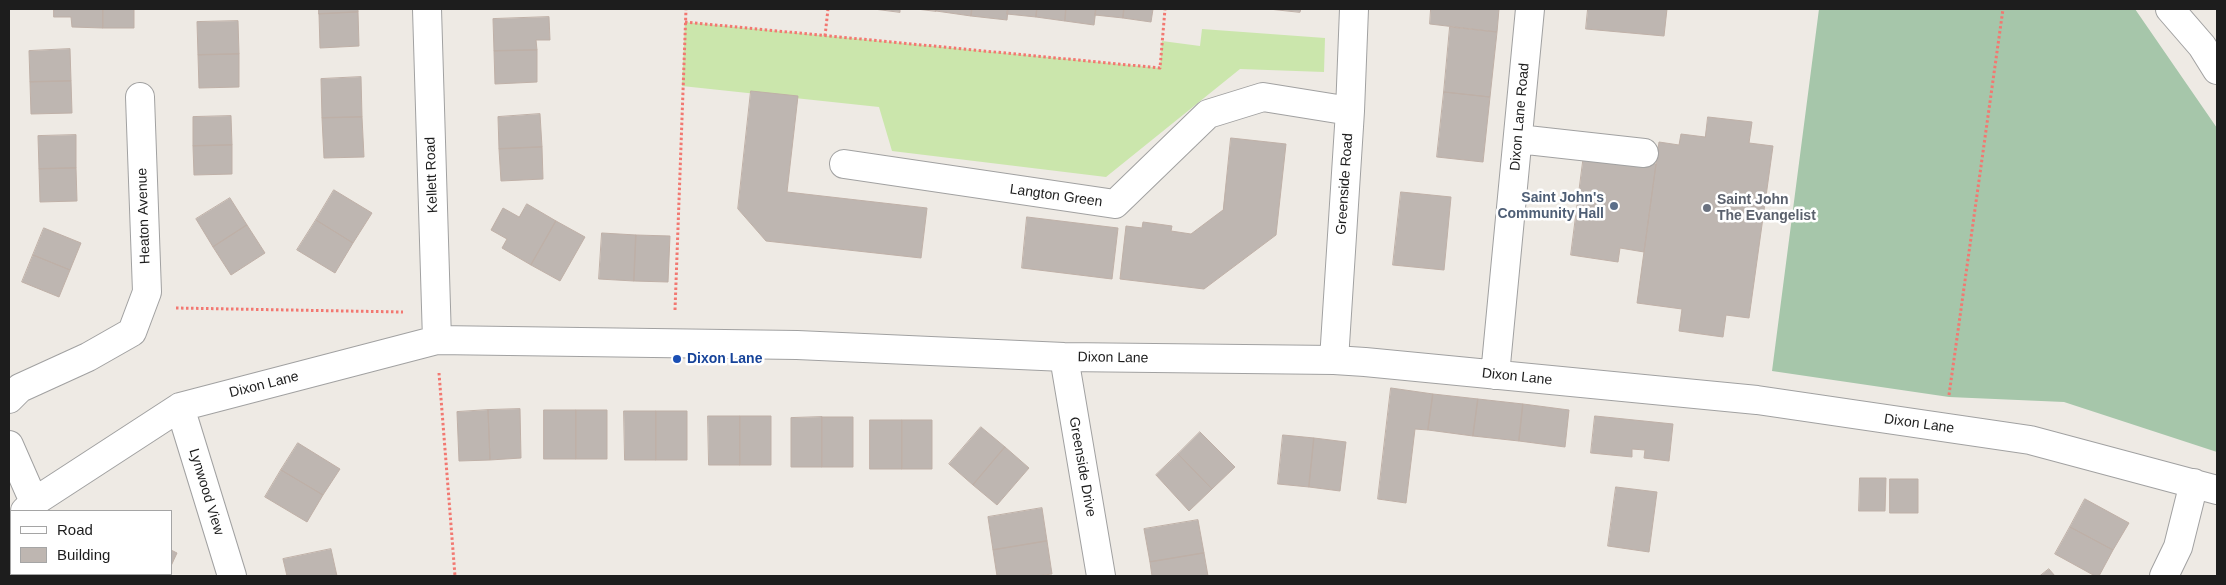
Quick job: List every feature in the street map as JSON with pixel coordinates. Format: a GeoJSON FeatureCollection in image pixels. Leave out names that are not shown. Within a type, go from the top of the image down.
{"type":"FeatureCollection","features":[{"type":"Feature","properties":{"kind":"street","name":"Kellett Road"},"geometry":{"type":"LineString","coordinates":[[427,9],[436,340]]}},
{"type":"Feature","properties":{"kind":"street","name":"Greenside Road"},"geometry":{"type":"LineString","coordinates":[[1334,360],[1350,111],[1354,9]]}},
{"type":"Feature","properties":{"kind":"street","name":"Dixon Lane Road"},"geometry":{"type":"LineString","coordinates":[[1495,375],[1530,9]]}},
{"type":"Feature","properties":{"kind":"street"},"geometry":{"type":"LineString","coordinates":[[2170,9],[2202,46],[2217,70]]}},
{"type":"Feature","properties":{"kind":"street","name":"Heaton Avenue"},"geometry":{"type":"LineString","coordinates":[[136,320],[146,292],[140,97]]}},
{"type":"Feature","properties":{"kind":"street","name":"Langton Green"},"geometry":{"type":"LineString","coordinates":[[844,164],[1115,204],[1208,114],[1262,97],[1350,111]]}},
{"type":"Feature","properties":{"kind":"street"},"geometry":{"type":"LineString","coordinates":[[1518,139],[1644,153]]}},
{"type":"Feature","properties":{"kind":"street"},"geometry":{"type":"LineString","coordinates":[[9,399],[20,388],[88,357],[136,320]]}},
{"type":"Feature","properties":{"kind":"street","name":"Dixon Lane"},"geometry":{"type":"LineString","coordinates":[[9,445],[29,507],[180,407],[436,340],[797,345],[1064,357],[1334,360],[1757,400],[2030,440],[2206,486]]}},
{"type":"Feature","properties":{"kind":"street","name":"Greenside Drive"},"geometry":{"type":"LineString","coordinates":[[1064,357],[1101,576]]}},
{"type":"Feature","properties":{"kind":"street","name":"Lynwood View"},"geometry":{"type":"LineString","coordinates":[[180,407],[232,576]]}},
{"type":"Feature","properties":{"kind":"street"},"geometry":{"type":"LineString","coordinates":[[2164,576],[2206,486]]}},
{"type":"Feature","properties":{"kind":"path"},"geometry":{"type":"LineString","coordinates":[[673,344],[686,9]]}},
{"type":"Feature","properties":{"kind":"path"},"geometry":{"type":"LineString","coordinates":[[825,36],[828,9]]}},
{"type":"Feature","properties":{"kind":"path"},"geometry":{"type":"LineString","coordinates":[[685,22],[1160,68],[1165,9]]}},
{"type":"Feature","properties":{"kind":"path"},"geometry":{"type":"LineString","coordinates":[[1944,428],[2003,9]]}},
{"type":"Feature","properties":{"kind":"path"},"geometry":{"type":"LineString","coordinates":[[136,320],[436,312]]}},
{"type":"Feature","properties":{"kind":"path"},"geometry":{"type":"LineString","coordinates":[[436,340],[454,576]]}},
{"type":"Feature","properties":{"kind":"green space"},"geometry":{"type":"Polygon","coordinates":[[[1819,9],[2135,9],[2217,128],[2217,452],[2064,402],[1949,397],[1772,371],[1819,9]]]}},
{"type":"Feature","properties":{"kind":"green space"},"geometry":{"type":"Polygon","coordinates":[[[685,22],[1160,68],[1162,41],[1200,46],[1202,29],[1325,38],[1324,72],[1240,69],[1106,177],[892,151],[879,107],[682,86],[685,22]]]}},
{"type":"Feature","properties":{"kind":"building"},"geometry":{"type":"Polygon","coordinates":[[[54,9],[103,9],[103,28],[72,27],[71,17],[54,17],[54,9]]]}},
{"type":"Feature","properties":{"kind":"building"},"geometry":{"type":"Polygon","coordinates":[[[103,9],[134,9],[134,28],[103,28],[103,9]]]}},
{"type":"Feature","properties":{"kind":"building"},"geometry":{"type":"Polygon","coordinates":[[[319,9],[358,9],[358,12],[319,14],[319,9]]]}},
{"type":"Feature","properties":{"kind":"building"},"geometry":{"type":"Polygon","coordinates":[[[874,9],[900,9],[900,12],[874,9]]]}},
{"type":"Feature","properties":{"kind":"building"},"geometry":{"type":"Polygon","coordinates":[[[917,9],[936,9],[936,11],[917,9]]]}},
{"type":"Feature","properties":{"kind":"building"},"geometry":{"type":"Polygon","coordinates":[[[936,9],[972,9],[971,16],[936,11],[936,9]]]}},
{"type":"Feature","properties":{"kind":"building"},"geometry":{"type":"Polygon","coordinates":[[[972,9],[1008,9],[1007,20],[971,16],[972,9]]]}},
{"type":"Feature","properties":{"kind":"building"},"geometry":{"type":"Polygon","coordinates":[[[1008,9],[1037,9],[1036,17],[1007,14],[1008,9]]]}},
{"type":"Feature","properties":{"kind":"building"},"geometry":{"type":"Polygon","coordinates":[[[1037,9],[1066,9],[1065,21],[1036,17],[1037,9]]]}},
{"type":"Feature","properties":{"kind":"building"},"geometry":{"type":"Polygon","coordinates":[[[1066,9],[1096,9],[1094,25],[1065,21],[1066,9]]]}},
{"type":"Feature","properties":{"kind":"building"},"geometry":{"type":"Polygon","coordinates":[[[1096,9],[1124,9],[1123,18],[1095,15],[1096,9]]]}},
{"type":"Feature","properties":{"kind":"building"},"geometry":{"type":"Polygon","coordinates":[[[1124,9],[1153,9],[1151,22],[1123,18],[1124,9]]]}},
{"type":"Feature","properties":{"kind":"building"},"geometry":{"type":"Polygon","coordinates":[[[1269,9],[1301,9],[1300,12],[1269,9]]]}},
{"type":"Feature","properties":{"kind":"building"},"geometry":{"type":"Polygon","coordinates":[[[1431,9],[1499,9],[1497,32],[1430,24],[1431,9]]]}},
{"type":"Feature","properties":{"kind":"building"},"geometry":{"type":"Polygon","coordinates":[[[1588,9],[1667,9],[1664,36],[1586,29],[1588,9]]]}},
{"type":"Feature","properties":{"kind":"building"},"geometry":{"type":"Polygon","coordinates":[[[358,12],[359,46],[320,48],[319,14],[358,12]]]}},
{"type":"Feature","properties":{"kind":"building"},"geometry":{"type":"Polygon","coordinates":[[[549,17],[550,40],[536,40],[537,50],[494,51],[493,19],[549,17]]]}},
{"type":"Feature","properties":{"kind":"building"},"geometry":{"type":"Polygon","coordinates":[[[238,21],[239,54],[198,55],[197,22],[238,21]]]}},
{"type":"Feature","properties":{"kind":"building"},"geometry":{"type":"Polygon","coordinates":[[[1450,27],[1497,32],[1490,97],[1444,92],[1450,27]]]}},
{"type":"Feature","properties":{"kind":"building"},"geometry":{"type":"Polygon","coordinates":[[[70,49],[71,81],[30,82],[29,51],[70,49]]]}},
{"type":"Feature","properties":{"kind":"building"},"geometry":{"type":"Polygon","coordinates":[[[537,50],[537,82],[495,84],[494,51],[537,50]]]}},
{"type":"Feature","properties":{"kind":"building"},"geometry":{"type":"Polygon","coordinates":[[[239,54],[239,87],[199,88],[198,55],[239,54]]]}},
{"type":"Feature","properties":{"kind":"building"},"geometry":{"type":"Polygon","coordinates":[[[361,77],[362,117],[322,118],[321,79],[361,77]]]}},
{"type":"Feature","properties":{"kind":"building"},"geometry":{"type":"Polygon","coordinates":[[[71,81],[72,113],[31,114],[30,82],[71,81]]]}},
{"type":"Feature","properties":{"kind":"building"},"geometry":{"type":"Polygon","coordinates":[[[751,91],[798,96],[787,192],[927,208],[921,258],[766,241],[738,209],[751,91]]]}},
{"type":"Feature","properties":{"kind":"building"},"geometry":{"type":"Polygon","coordinates":[[[1444,92],[1490,97],[1483,162],[1437,157],[1444,92]]]}},
{"type":"Feature","properties":{"kind":"building"},"geometry":{"type":"Polygon","coordinates":[[[540,114],[542,147],[499,149],[498,117],[540,114]]]}},
{"type":"Feature","properties":{"kind":"building"},"geometry":{"type":"Polygon","coordinates":[[[231,116],[232,145],[193,146],[193,117],[231,116]]]}},
{"type":"Feature","properties":{"kind":"building"},"geometry":{"type":"Polygon","coordinates":[[[362,117],[364,157],[324,158],[322,118],[362,117]]]}},
{"type":"Feature","properties":{"kind":"building","name":"Saint John The Evangelist"},"geometry":{"type":"Polygon","coordinates":[[[1708,117],[1752,122],[1749,143],[1773,146],[1749,318],[1726,315],[1723,337],[1679,331],[1682,309],[1637,303],[1659,142],[1679,145],[1681,134],[1705,137],[1708,117]]]}},
{"type":"Feature","properties":{"kind":"building"},"geometry":{"type":"Polygon","coordinates":[[[76,135],[76,168],[39,169],[38,136],[76,135]]]}},
{"type":"Feature","properties":{"kind":"building"},"geometry":{"type":"Polygon","coordinates":[[[1231,138],[1286,144],[1276,235],[1204,289],[1120,279],[1126,226],[1142,228],[1143,222],[1172,226],[1171,231],[1191,234],[1223,210],[1231,138]]]}},
{"type":"Feature","properties":{"kind":"building"},"geometry":{"type":"Polygon","coordinates":[[[232,145],[232,174],[194,175],[193,146],[232,145]]]}},
{"type":"Feature","properties":{"kind":"building"},"geometry":{"type":"Polygon","coordinates":[[[542,147],[543,179],[501,181],[499,149],[542,147]]]}},
{"type":"Feature","properties":{"kind":"building","name":"Saint John's Community Hall"},"geometry":{"type":"Polygon","coordinates":[[[1584,154],[1656,164],[1644,252],[1620,248],[1618,262],[1571,255],[1584,154]]]}},
{"type":"Feature","properties":{"kind":"building"},"geometry":{"type":"Polygon","coordinates":[[[76,168],[77,201],[40,202],[39,169],[76,168]]]}},
{"type":"Feature","properties":{"kind":"building"},"geometry":{"type":"Polygon","coordinates":[[[334,190],[372,213],[353,243],[316,220],[334,190]]]}},
{"type":"Feature","properties":{"kind":"building"},"geometry":{"type":"Polygon","coordinates":[[[1401,192],[1451,197],[1444,270],[1393,265],[1401,192]]]}},
{"type":"Feature","properties":{"kind":"building"},"geometry":{"type":"Polygon","coordinates":[[[230,198],[247,225],[213,247],[196,219],[230,198]]]}},
{"type":"Feature","properties":{"kind":"building"},"geometry":{"type":"Polygon","coordinates":[[[527,204],[556,221],[531,265],[502,248],[507,239],[491,230],[503,208],[519,217],[527,204]]]}},
{"type":"Feature","properties":{"kind":"building"},"geometry":{"type":"Polygon","coordinates":[[[1027,217],[1118,228],[1112,279],[1022,268],[1027,217]]]}},
{"type":"Feature","properties":{"kind":"building"},"geometry":{"type":"Polygon","coordinates":[[[316,220],[353,243],[335,273],[297,250],[316,220]]]}},
{"type":"Feature","properties":{"kind":"building"},"geometry":{"type":"Polygon","coordinates":[[[556,221],[585,237],[560,281],[531,265],[556,221]]]}},
{"type":"Feature","properties":{"kind":"building"},"geometry":{"type":"Polygon","coordinates":[[[247,225],[265,253],[231,275],[213,247],[247,225]]]}},
{"type":"Feature","properties":{"kind":"building"},"geometry":{"type":"Polygon","coordinates":[[[44,228],[81,243],[70,270],[33,255],[44,228]]]}},
{"type":"Feature","properties":{"kind":"building"},"geometry":{"type":"Polygon","coordinates":[[[602,233],[636,235],[634,281],[599,279],[602,233]]]}},
{"type":"Feature","properties":{"kind":"building"},"geometry":{"type":"Polygon","coordinates":[[[636,235],[670,236],[668,282],[634,281],[636,235]]]}},
{"type":"Feature","properties":{"kind":"building"},"geometry":{"type":"Polygon","coordinates":[[[33,255],[70,270],[59,297],[22,282],[33,255]]]}},
{"type":"Feature","properties":{"kind":"building"},"geometry":{"type":"Polygon","coordinates":[[[1391,388],[1433,394],[1428,430],[1415,429],[1406,503],[1378,499],[1391,388]]]}},
{"type":"Feature","properties":{"kind":"building"},"geometry":{"type":"Polygon","coordinates":[[[1433,394],[1478,399],[1473,436],[1428,430],[1433,394]]]}},
{"type":"Feature","properties":{"kind":"building"},"geometry":{"type":"Polygon","coordinates":[[[1478,399],[1523,404],[1519,441],[1473,436],[1478,399]]]}},
{"type":"Feature","properties":{"kind":"building"},"geometry":{"type":"Polygon","coordinates":[[[1523,404],[1569,410],[1565,447],[1519,441],[1523,404]]]}},
{"type":"Feature","properties":{"kind":"building"},"geometry":{"type":"Polygon","coordinates":[[[520,409],[521,458],[490,460],[488,410],[520,409]]]}},
{"type":"Feature","properties":{"kind":"building"},"geometry":{"type":"Polygon","coordinates":[[[488,410],[490,460],[459,461],[457,412],[488,410]]]}},
{"type":"Feature","properties":{"kind":"building"},"geometry":{"type":"Polygon","coordinates":[[[544,410],[576,410],[576,459],[544,459],[544,410]]]}},
{"type":"Feature","properties":{"kind":"building"},"geometry":{"type":"Polygon","coordinates":[[[576,410],[607,410],[607,459],[576,459],[576,410]]]}},
{"type":"Feature","properties":{"kind":"building"},"geometry":{"type":"Polygon","coordinates":[[[624,411],[656,411],[656,460],[625,460],[624,411]]]}},
{"type":"Feature","properties":{"kind":"building"},"geometry":{"type":"Polygon","coordinates":[[[656,411],[687,411],[687,460],[656,460],[656,411]]]}},
{"type":"Feature","properties":{"kind":"building"},"geometry":{"type":"Polygon","coordinates":[[[708,416],[740,416],[740,465],[709,465],[708,416]]]}},
{"type":"Feature","properties":{"kind":"building"},"geometry":{"type":"Polygon","coordinates":[[[740,416],[771,416],[771,465],[740,465],[740,416]]]}},
{"type":"Feature","properties":{"kind":"building"},"geometry":{"type":"Polygon","coordinates":[[[1595,416],[1673,424],[1669,461],[1644,458],[1645,450],[1632,449],[1632,457],[1591,453],[1595,416]]]}},
{"type":"Feature","properties":{"kind":"building"},"geometry":{"type":"Polygon","coordinates":[[[822,417],[853,417],[853,467],[822,467],[822,417]]]}},
{"type":"Feature","properties":{"kind":"building"},"geometry":{"type":"Polygon","coordinates":[[[822,417],[822,467],[791,467],[791,418],[822,417]]]}},
{"type":"Feature","properties":{"kind":"building"},"geometry":{"type":"Polygon","coordinates":[[[870,420],[902,420],[902,469],[870,469],[870,420]]]}},
{"type":"Feature","properties":{"kind":"building"},"geometry":{"type":"Polygon","coordinates":[[[902,420],[932,420],[932,469],[902,469],[902,420]]]}},
{"type":"Feature","properties":{"kind":"building"},"geometry":{"type":"Polygon","coordinates":[[[981,427],[1005,447],[973,485],[949,464],[981,427]]]}},
{"type":"Feature","properties":{"kind":"building"},"geometry":{"type":"Polygon","coordinates":[[[1200,432],[1235,467],[1212,489],[1178,454],[1200,432]]]}},
{"type":"Feature","properties":{"kind":"building"},"geometry":{"type":"Polygon","coordinates":[[[1283,435],[1314,438],[1309,487],[1278,484],[1283,435]]]}},
{"type":"Feature","properties":{"kind":"building"},"geometry":{"type":"Polygon","coordinates":[[[1314,438],[1346,442],[1340,491],[1309,487],[1314,438]]]}},
{"type":"Feature","properties":{"kind":"building"},"geometry":{"type":"Polygon","coordinates":[[[298,443],[340,469],[323,495],[281,470],[298,443]]]}},
{"type":"Feature","properties":{"kind":"building"},"geometry":{"type":"Polygon","coordinates":[[[1005,447],[1029,468],[997,505],[973,485],[1005,447]]]}},
{"type":"Feature","properties":{"kind":"building"},"geometry":{"type":"Polygon","coordinates":[[[1178,454],[1212,489],[1189,511],[1156,475],[1178,454]]]}},
{"type":"Feature","properties":{"kind":"building"},"geometry":{"type":"Polygon","coordinates":[[[281,470],[323,495],[307,522],[265,497],[281,470]]]}},
{"type":"Feature","properties":{"kind":"building"},"geometry":{"type":"Polygon","coordinates":[[[1860,478],[1886,478],[1885,511],[1859,511],[1860,478]]]}},
{"type":"Feature","properties":{"kind":"building"},"geometry":{"type":"Polygon","coordinates":[[[1890,479],[1918,479],[1918,513],[1890,513],[1890,479]]]}},
{"type":"Feature","properties":{"kind":"building"},"geometry":{"type":"Polygon","coordinates":[[[1616,487],[1657,492],[1649,552],[1608,546],[1616,487]]]}},
{"type":"Feature","properties":{"kind":"building"},"geometry":{"type":"Polygon","coordinates":[[[2085,499],[2129,523],[2113,550],[2070,527],[2085,499]]]}},
{"type":"Feature","properties":{"kind":"building"},"geometry":{"type":"Polygon","coordinates":[[[1042,508],[1047,541],[993,550],[988,517],[1042,508]]]}},
{"type":"Feature","properties":{"kind":"building"},"geometry":{"type":"Polygon","coordinates":[[[1198,520],[1204,553],[1150,562],[1144,529],[1198,520]]]}},
{"type":"Feature","properties":{"kind":"building"},"geometry":{"type":"Polygon","coordinates":[[[2070,527],[2113,550],[2099,576],[2095,576],[2055,554],[2070,527]]]}},
{"type":"Feature","properties":{"kind":"building"},"geometry":{"type":"Polygon","coordinates":[[[1047,541],[1052,574],[997,576],[993,550],[1047,541]]]}},
{"type":"Feature","properties":{"kind":"building"},"geometry":{"type":"Polygon","coordinates":[[[331,549],[337,576],[287,576],[283,559],[331,549]]]}},
{"type":"Feature","properties":{"kind":"building"},"geometry":{"type":"Polygon","coordinates":[[[172,550],[177,553],[172,564],[172,550]]]}},
{"type":"Feature","properties":{"kind":"building"},"geometry":{"type":"Polygon","coordinates":[[[1204,553],[1208,576],[1152,576],[1150,562],[1204,553]]]}},
{"type":"Feature","properties":{"kind":"building"},"geometry":{"type":"Polygon","coordinates":[[[2049,569],[2055,576],[2040,576],[2049,569]]]}},
{"type":"Feature","properties":{"kind":"building"},"geometry":{"type":"Polygon","coordinates":[[[106,575],[134,575],[133,576],[106,575]]]}},
{"type":"Feature","properties":{"kind":"building"},"geometry":{"type":"Polygon","coordinates":[[[134,575],[168,575],[167,576],[134,575]]]}},
{"type":"Feature","properties":{"kind":"place","name":"Saint John's Community Hall"},"geometry":{"type":"Point","coordinates":[1614,206]}},
{"type":"Feature","properties":{"kind":"place","name":"Saint John The Evangelist"},"geometry":{"type":"Point","coordinates":[1707,208]}},
{"type":"Feature","properties":{"kind":"place","name":"Dixon Lane"},"geometry":{"type":"Point","coordinates":[677,359]}}]}
